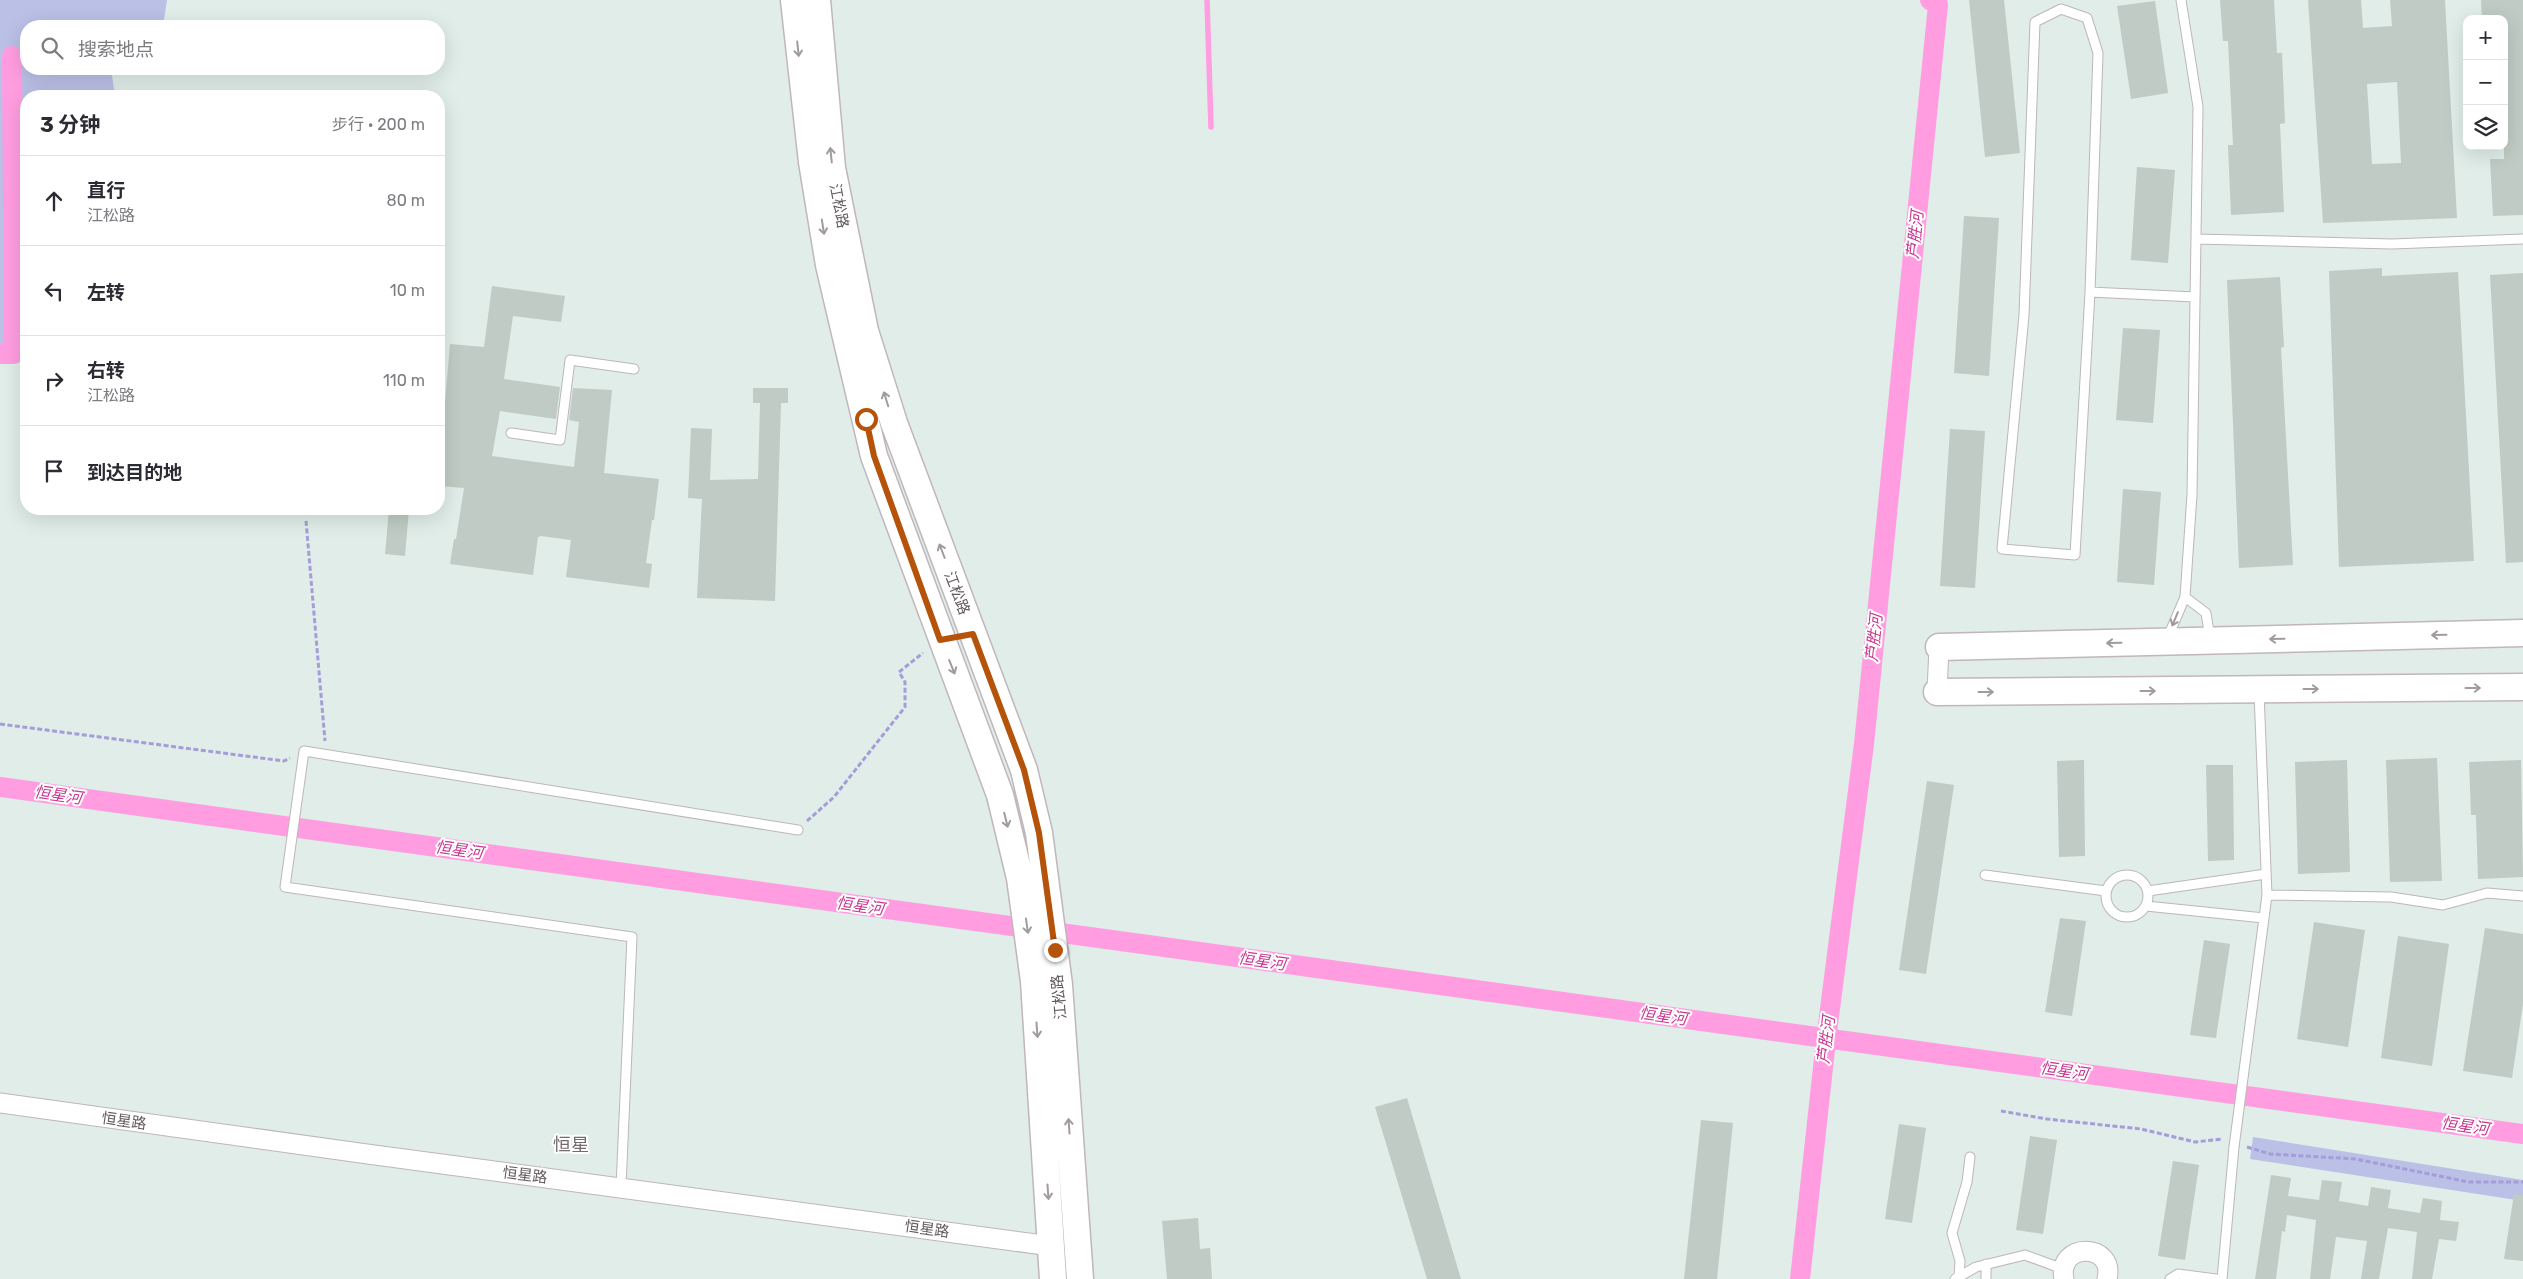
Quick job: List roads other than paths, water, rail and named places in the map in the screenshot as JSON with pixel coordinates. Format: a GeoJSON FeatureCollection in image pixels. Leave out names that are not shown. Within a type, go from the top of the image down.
{"type":"FeatureCollection","features":[{"type":"Feature","properties":{"kind":"street","name":"江松路"},"geometry":{"type":"LineString","coordinates":[[794,0],[812,162],[829,265],[874,456],[957,637],[1024,770],[1039,833],[1047,880],[1046,983],[1053,1279]]}},
{"type":"Feature","properties":{"kind":"street","name":"江松路"},"geometry":{"type":"LineString","coordinates":[[817,0],[832,168],[865,331],[957,637],[978,733],[1000,795],[1046,983],[1080,1279]]}},
{"type":"Feature","properties":{"kind":"street"},"geometry":{"type":"LineString","coordinates":[[2523,633],[1939,647],[1937,692],[2523,687]]}},
{"type":"Feature","properties":{"kind":"street","name":"恒星路"},"geometry":{"type":"LineString","coordinates":[[0,1103],[362,1155],[621,1187],[1051,1246]]}},
{"type":"Feature","properties":{"kind":"street"},"geometry":{"type":"LineString","coordinates":[[2064,1274],[2071,1256],[2077,1252],[2092,1251],[2104,1260],[2107,1266],[2107,1279]]}},
{"type":"Feature","properties":{"kind":"lane"},"geometry":{"type":"LineString","coordinates":[[2166,642],[2185,597],[2192,495],[2198,107],[2181,0]]}},
{"type":"Feature","properties":{"kind":"lane"},"geometry":{"type":"LineString","coordinates":[[2061,9],[2087,18],[2098,52],[2090,292],[2075,555],[2002,549],[2024,315],[2035,22],[2061,9]]}},
{"type":"Feature","properties":{"kind":"lane"},"geometry":{"type":"LineString","coordinates":[[2196,239],[2392,244],[2523,239]]}},
{"type":"Feature","properties":{"kind":"lane"},"geometry":{"type":"LineString","coordinates":[[2090,292],[2195,297]]}},
{"type":"Feature","properties":{"kind":"lane"},"geometry":{"type":"LineString","coordinates":[[511,433],[560,440],[570,360],[634,368]]}},
{"type":"Feature","properties":{"kind":"lane"},"geometry":{"type":"LineString","coordinates":[[2185,597],[2206,613],[2210,641]]}},
{"type":"Feature","properties":{"kind":"lane"},"geometry":{"type":"LineString","coordinates":[[2222,1279],[2231,1144],[2248,1040],[2267,895],[2258,690]]}},
{"type":"Feature","properties":{"kind":"lane"},"geometry":{"type":"LineString","coordinates":[[621,1187],[632,938],[285,887],[304,751],[798,830]]}},
{"type":"Feature","properties":{"kind":"lane"},"geometry":{"type":"LineString","coordinates":[[2126,874],[2140,879],[2148,891],[2146,906],[2136,916],[2123,917],[2116,915],[2108,905],[2106,891],[2113,880],[2126,874]]}},
{"type":"Feature","properties":{"kind":"lane"},"geometry":{"type":"LineString","coordinates":[[2148,891],[2266,874]]}},
{"type":"Feature","properties":{"kind":"lane"},"geometry":{"type":"LineString","coordinates":[[1985,875],[2106,891]]}},
{"type":"Feature","properties":{"kind":"lane"},"geometry":{"type":"LineString","coordinates":[[2267,895],[2391,897],[2443,905],[2487,893],[2523,896]]}},
{"type":"Feature","properties":{"kind":"lane"},"geometry":{"type":"LineString","coordinates":[[2146,906],[2264,918]]}},
{"type":"Feature","properties":{"kind":"lane"},"geometry":{"type":"LineString","coordinates":[[1957,1278],[1960,1261],[1952,1233],[1967,1182],[1970,1157]]}},
{"type":"Feature","properties":{"kind":"lane"},"geometry":{"type":"LineString","coordinates":[[1957,1278],[1976,1267],[2025,1255],[2064,1274]]}},
{"type":"Feature","properties":{"kind":"lane"},"geometry":{"type":"LineString","coordinates":[[1986,1264],[1986,1279]]}},
{"type":"Feature","properties":{"kind":"lane"},"geometry":{"type":"LineString","coordinates":[[2170,1279],[2178,1274],[2216,1279]]}},
{"type":"Feature","properties":{"kind":"waterway"},"geometry":{"type":"LineString","coordinates":[[1207,0],[1211,127]]}},
{"type":"Feature","properties":{"kind":"waterway","name":"芦胜河"},"geometry":{"type":"LineString","coordinates":[[1800,1279],[1826,1040],[1864,744],[1938,5],[1930,0]]}},
{"type":"Feature","properties":{"kind":"waterway"},"geometry":{"type":"LineString","coordinates":[[0,354],[14,354],[12,56]]}},
{"type":"Feature","properties":{"kind":"waterway","name":"恒星河"},"geometry":{"type":"LineString","coordinates":[[0,787],[2523,1134]]}},
{"type":"Feature","properties":{"kind":"district","name":"恒星"},"geometry":{"type":"Point","coordinates":[571,1145]}}]}
